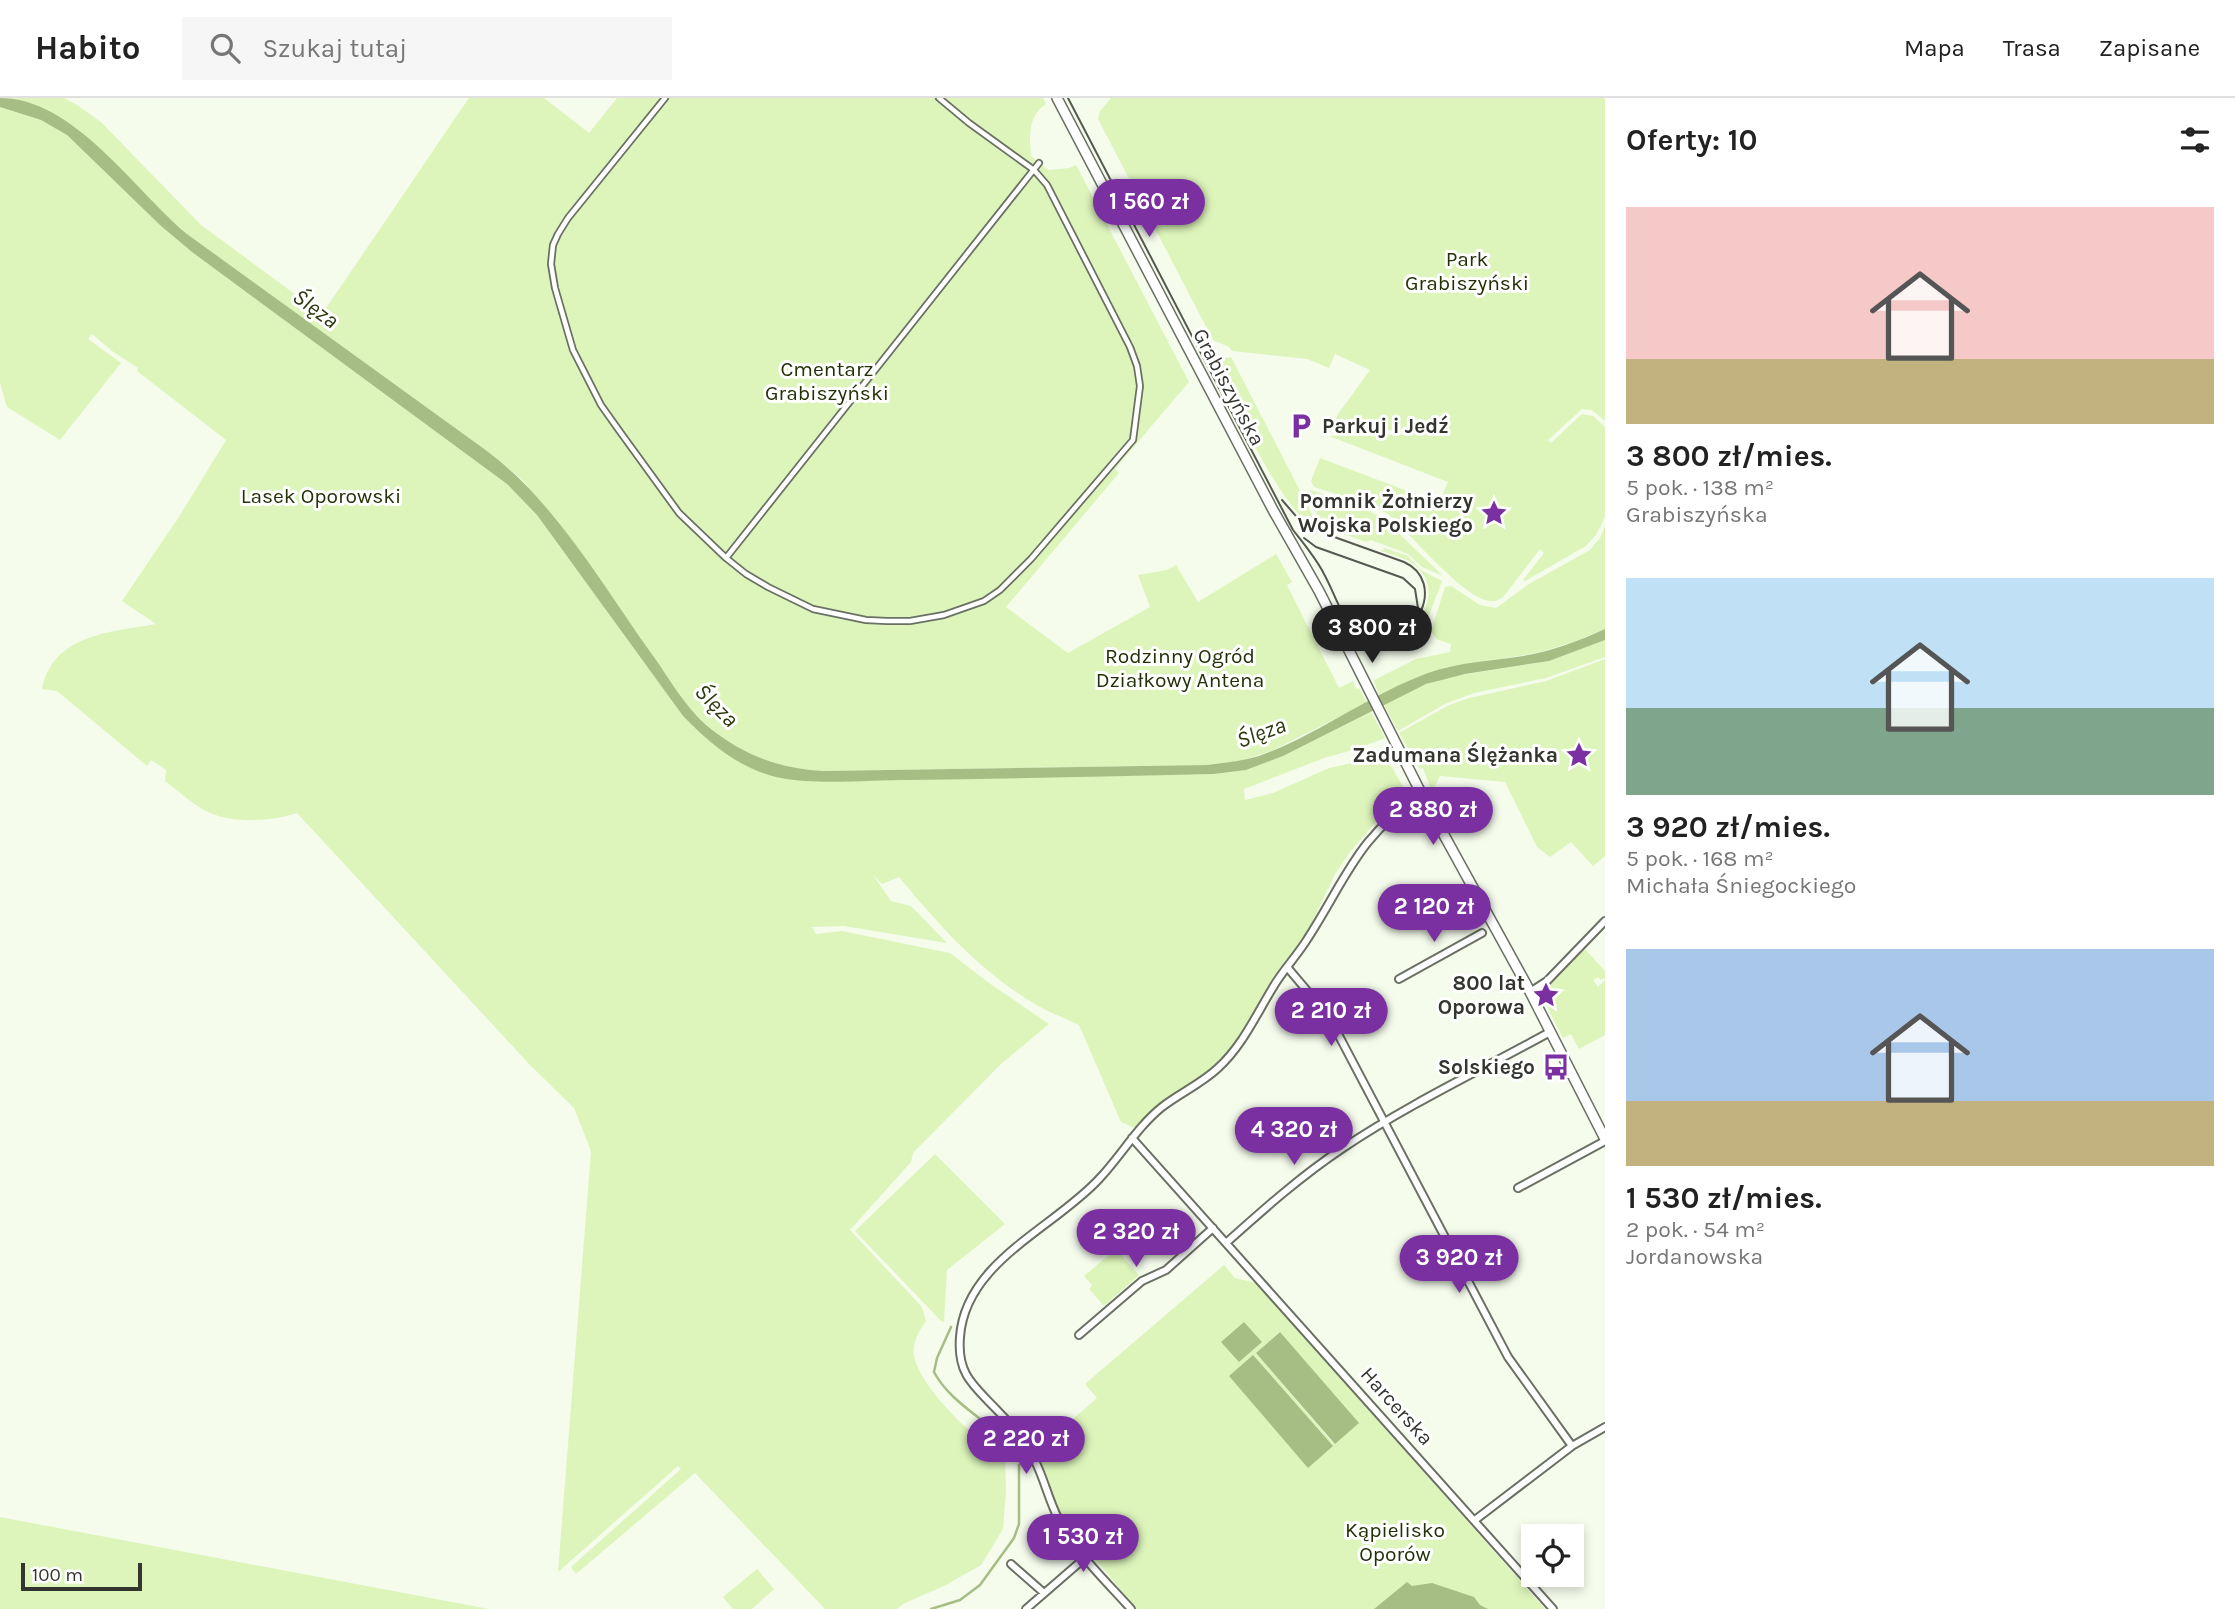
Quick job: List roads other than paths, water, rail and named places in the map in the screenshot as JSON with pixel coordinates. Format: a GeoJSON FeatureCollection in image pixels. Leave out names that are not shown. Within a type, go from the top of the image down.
{"type":"FeatureCollection","features":[{"type":"Feature","properties":{"kind":"main road","name":"Grabiszyńska"},"geometry":{"type":"LineString","coordinates":[[1056,98],[1273,510],[1319,591],[1422,795],[1530,992],[1605,1140]]}},
{"type":"Feature","properties":{"kind":"street"},"geometry":{"type":"LineString","coordinates":[[665,98],[558,234],[551,264],[573,350],[601,405],[679,513],[726,558],[757,580],[813,609],[866,620],[910,621],[944,615],[984,601],[1012,580],[1129,445],[1134,435],[1140,386],[1133,357],[1050,190],[1034,170],[939,98]]}},
{"type":"Feature","properties":{"kind":"street"},"geometry":{"type":"LineString","coordinates":[[726,558],[1039,163]]}},
{"type":"Feature","properties":{"kind":"street"},"geometry":{"type":"LineString","coordinates":[[1131,1609],[1059,1521],[1034,1458],[1026,1445],[1000,1413],[972,1386],[961,1364],[960,1338],[966,1311],[983,1279],[1020,1244],[1058,1217],[1099,1180],[1132,1138],[1163,1106],[1209,1076],[1227,1059],[1241,1042],[1287,967],[1309,937],[1353,860],[1386,821],[1422,795]]}},
{"type":"Feature","properties":{"kind":"street"},"geometry":{"type":"LineString","coordinates":[[1530,992],[1547,981],[1605,921]]}},
{"type":"Feature","properties":{"kind":"street"},"geometry":{"type":"LineString","coordinates":[[1399,979],[1482,933]]}},
{"type":"Feature","properties":{"kind":"street"},"geometry":{"type":"LineString","coordinates":[[1287,967],[1325,1012],[1508,1357],[1572,1446]]}},
{"type":"Feature","properties":{"kind":"street"},"geometry":{"type":"LineString","coordinates":[[1226,1242],[1304,1177],[1385,1121],[1550,1031]]}},
{"type":"Feature","properties":{"kind":"street","name":"Harcerska"},"geometry":{"type":"LineString","coordinates":[[1132,1138],[1553,1609]]}},
{"type":"Feature","properties":{"kind":"street"},"geometry":{"type":"LineString","coordinates":[[1518,1188],[1605,1140]]}},
{"type":"Feature","properties":{"kind":"street"},"geometry":{"type":"LineString","coordinates":[[1079,1335],[1142,1281],[1166,1270],[1213,1228]]}},
{"type":"Feature","properties":{"kind":"street"},"geometry":{"type":"LineString","coordinates":[[1475,1520],[1572,1446],[1605,1427]]}},
{"type":"Feature","properties":{"kind":"street"},"geometry":{"type":"LineString","coordinates":[[1026,1609],[1087,1557]]}},
{"type":"Feature","properties":{"kind":"street"},"geometry":{"type":"LineString","coordinates":[[1011,1564],[1044,1593]]}},
{"type":"Feature","properties":{"kind":"waterway"},"geometry":{"type":"LineString","coordinates":[[951,1327],[937,1358],[934,1372],[960,1403],[1009,1438],[1019,1459]]}},
{"type":"Feature","properties":{"kind":"waterway"},"geometry":{"type":"LineString","coordinates":[[931,1609],[960,1600],[980,1585],[1014,1538],[1019,1524],[1019,1465]]}},
{"type":"Feature","properties":{"kind":"tram line"},"geometry":{"type":"LineString","coordinates":[[1068,98],[1293,530],[1321,568],[1350,625],[1359,635],[1374,641],[1389,640],[1402,634],[1413,624],[1425,597],[1424,584],[1417,571],[1404,562],[1312,529],[1302,523],[1282,500]]}},
{"type":"Feature","properties":{"kind":"tram line"},"geometry":{"type":"LineString","coordinates":[[1304,538],[1316,547],[1403,578],[1415,589],[1418,608]]}},
{"type":"Feature","properties":{"kind":"place","name":"Parkuj i Jedź"},"geometry":{"type":"Point","coordinates":[1301,426]}},
{"type":"Feature","properties":{"kind":"place","name":"Pomnik Żołnierzy Wojska Polskiego"},"geometry":{"type":"Point","coordinates":[1494,513]}},
{"type":"Feature","properties":{"kind":"place","name":"Zadumana Ślężanka"},"geometry":{"type":"Point","coordinates":[1579,755]}},
{"type":"Feature","properties":{"kind":"place","name":"800 lat Oporowa"},"geometry":{"type":"Point","coordinates":[1546,995]}},
{"type":"Feature","properties":{"kind":"place","name":"Solskiego"},"geometry":{"type":"Point","coordinates":[1556,1067]}},
{"type":"Feature","properties":{"kind":"park label","name":"Park Grabiszyński"},"geometry":{"type":"Point","coordinates":[1467,271]}},
{"type":"Feature","properties":{"kind":"park label","name":"Cmentarz Grabiszyński"},"geometry":{"type":"Point","coordinates":[827,381]}},
{"type":"Feature","properties":{"kind":"park label","name":"Lasek Oporowski"},"geometry":{"type":"Point","coordinates":[321,496]}},
{"type":"Feature","properties":{"kind":"park label","name":"Rodzinny Ogród Działkowy Antena"},"geometry":{"type":"Point","coordinates":[1180,668]}},
{"type":"Feature","properties":{"kind":"park label","name":"Kąpielisko Oporów"},"geometry":{"type":"Point","coordinates":[1395,1542]}},
{"type":"Feature","properties":{"kind":"water label","name":"Ślęza"},"geometry":{"type":"Point","coordinates":[316,308]}},
{"type":"Feature","properties":{"kind":"water label","name":"Ślęza"},"geometry":{"type":"Point","coordinates":[717,705]}},
{"type":"Feature","properties":{"kind":"water label","name":"Ślęza"},"geometry":{"type":"Point","coordinates":[1261,732]}}]}
